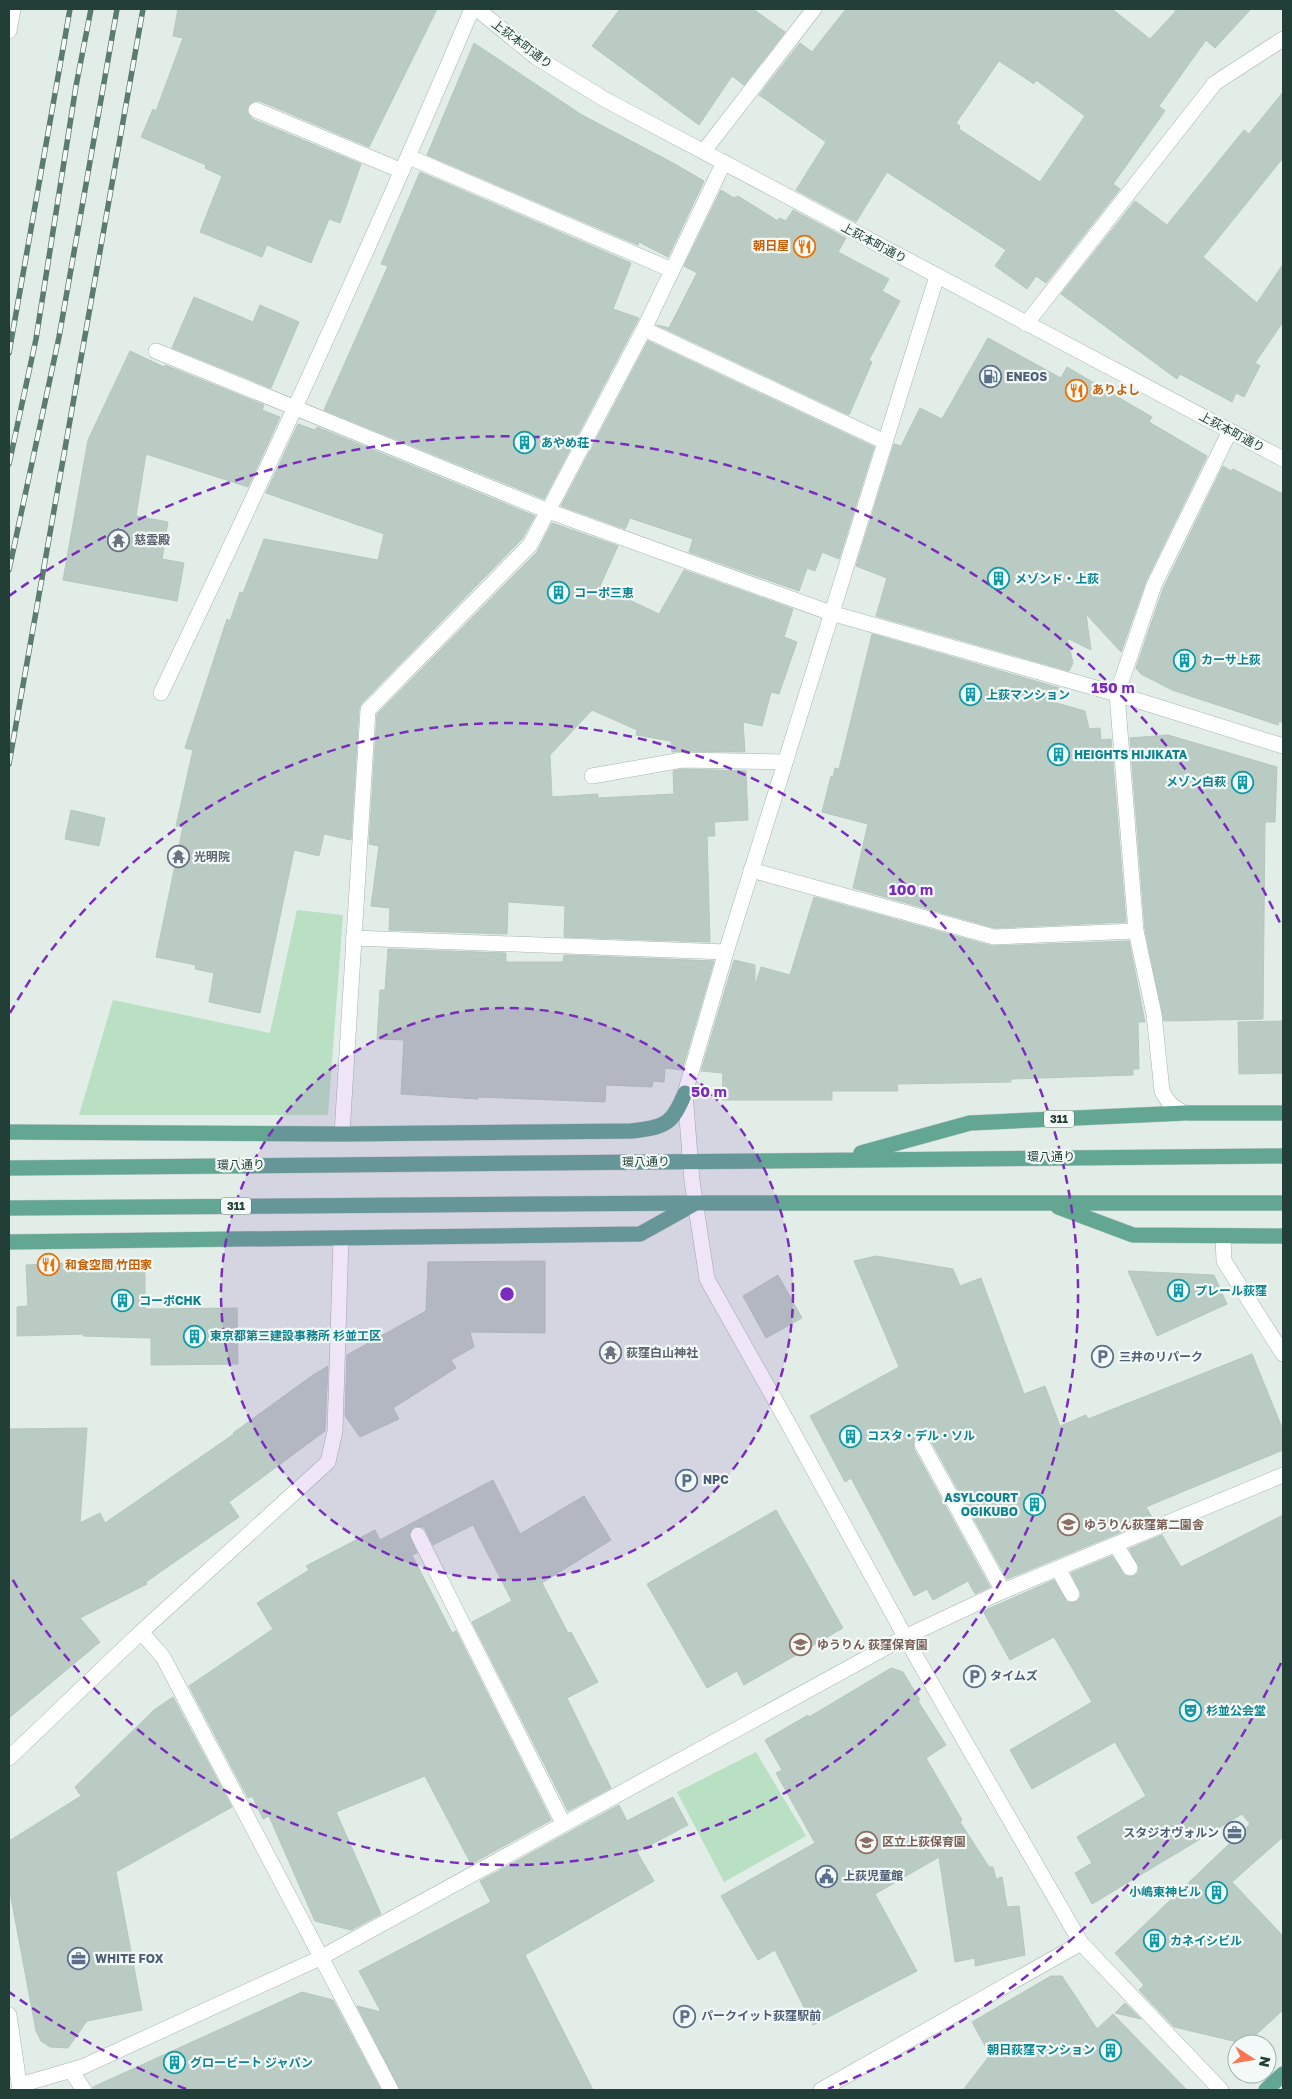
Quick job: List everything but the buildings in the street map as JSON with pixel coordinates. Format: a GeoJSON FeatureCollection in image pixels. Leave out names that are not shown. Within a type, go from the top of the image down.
{"type":"FeatureCollection","features":[{"type":"Feature","properties":{"kind":"main road"},"geometry":{"type":"LineString","coordinates":[[9,1132],[342,1134],[639,1130],[653,1128],[668,1121],[677,1114],[685,1093]]}},
{"type":"Feature","properties":{"kind":"main road","name":"311"},"geometry":{"type":"LineString","coordinates":[[840,1159],[970,1123],[1185,1113],[1283,1113]]}},
{"type":"Feature","properties":{"kind":"main road","name":"環八通り"},"geometry":{"type":"LineString","coordinates":[[9,1168],[1283,1156]]}},
{"type":"Feature","properties":{"kind":"main road","name":"311"},"geometry":{"type":"LineString","coordinates":[[9,1208],[695,1203],[1283,1203]]}},
{"type":"Feature","properties":{"kind":"main road"},"geometry":{"type":"LineString","coordinates":[[9,1242],[640,1234],[695,1203]]}},
{"type":"Feature","properties":{"kind":"main road","name":"311"},"geometry":{"type":"LineString","coordinates":[[1049,1204],[1133,1235],[1283,1236]]}},
{"type":"Feature","properties":{"kind":"main road"},"geometry":{"type":"LineString","coordinates":[[1266,2090],[1283,2074]]}},
{"type":"Feature","properties":{"kind":"street"},"geometry":{"type":"LineString","coordinates":[[9,31],[13,9]]}},
{"type":"Feature","properties":{"kind":"street"},"geometry":{"type":"LineString","coordinates":[[161,693],[409,156],[472,9]]}},
{"type":"Feature","properties":{"kind":"street","name":"上荻本町通り"},"geometry":{"type":"LineString","coordinates":[[477,9],[536,57],[604,99],[1283,459]]}},
{"type":"Feature","properties":{"kind":"street"},"geometry":{"type":"LineString","coordinates":[[704,151],[814,9]]}},
{"type":"Feature","properties":{"kind":"street"},"geometry":{"type":"LineString","coordinates":[[1026,324],[1215,83],[1283,39]]}},
{"type":"Feature","properties":{"kind":"street"},"geometry":{"type":"LineString","coordinates":[[256,110],[402,171]]}},
{"type":"Feature","properties":{"kind":"street"},"geometry":{"type":"LineString","coordinates":[[409,156],[672,270]]}},
{"type":"Feature","properties":{"kind":"street"},"geometry":{"type":"LineString","coordinates":[[342,1134],[368,710],[530,545],[644,329],[724,162]]}},
{"type":"Feature","properties":{"kind":"street"},"geometry":{"type":"LineString","coordinates":[[937,276],[751,870],[685,1093],[695,1203],[707,1279],[905,1637],[1081,1943],[1221,2090]]}},
{"type":"Feature","properties":{"kind":"street"},"geometry":{"type":"LineString","coordinates":[[644,329],[884,442]]}},
{"type":"Feature","properties":{"kind":"street"},"geometry":{"type":"LineString","coordinates":[[156,350],[548,511],[832,613],[1117,694],[1283,746]]}},
{"type":"Feature","properties":{"kind":"street"},"geometry":{"type":"LineString","coordinates":[[1185,1113],[1174,1108],[1166,1100],[1162,1091],[1154,1014],[1136,930],[1117,694],[1154,585],[1230,431]]}},
{"type":"Feature","properties":{"kind":"street"},"geometry":{"type":"LineString","coordinates":[[592,776],[682,760],[785,762]]}},
{"type":"Feature","properties":{"kind":"street"},"geometry":{"type":"LineString","coordinates":[[751,870],[994,937],[1136,930]]}},
{"type":"Feature","properties":{"kind":"street"},"geometry":{"type":"LineString","coordinates":[[354,938],[726,952]]}},
{"type":"Feature","properties":{"kind":"street"},"geometry":{"type":"LineString","coordinates":[[1222,1236],[1224,1261],[1283,1354]]}},
{"type":"Feature","properties":{"kind":"street"},"geometry":{"type":"LineString","coordinates":[[9,1758],[141,1632],[328,1462],[335,1432],[341,1238]]}},
{"type":"Feature","properties":{"kind":"street"},"geometry":{"type":"LineString","coordinates":[[922,1444],[1003,1591]]}},
{"type":"Feature","properties":{"kind":"street"},"geometry":{"type":"LineString","coordinates":[[9,2015],[20,2088],[71,2071],[320,1958],[905,1637],[1003,1591],[1283,1475]]}},
{"type":"Feature","properties":{"kind":"street"},"geometry":{"type":"LineString","coordinates":[[418,1535],[563,1823]]}},
{"type":"Feature","properties":{"kind":"street"},"geometry":{"type":"LineString","coordinates":[[1116,1545],[1130,1568]]}},
{"type":"Feature","properties":{"kind":"street"},"geometry":{"type":"LineString","coordinates":[[1058,1569],[1072,1594]]}},
{"type":"Feature","properties":{"kind":"street"},"geometry":{"type":"LineString","coordinates":[[141,1632],[163,1658],[391,2090]]}},
{"type":"Feature","properties":{"kind":"street"},"geometry":{"type":"LineString","coordinates":[[821,2090],[1081,1943]]}},
{"type":"Feature","properties":{"kind":"street"},"geometry":{"type":"LineString","coordinates":[[71,2071],[84,2090]]}},
{"type":"Feature","properties":{"kind":"green space"},"geometry":{"type":"Polygon","coordinates":[[[297,910],[343,915],[328,1115],[79,1115],[113,1000],[270,1033],[297,910]]]}},
{"type":"Feature","properties":{"kind":"green space"},"geometry":{"type":"Polygon","coordinates":[[[756,1752],[806,1836],[724,1882],[677,1792],[756,1752]]]}},
{"type":"Feature","properties":{"kind":"railway"},"geometry":{"type":"LineString","coordinates":[[9,353],[70,9]]}},
{"type":"Feature","properties":{"kind":"railway"},"geometry":{"type":"LineString","coordinates":[[9,464],[36,339],[76,86],[91,9]]}},
{"type":"Feature","properties":{"kind":"railway"},"geometry":{"type":"LineString","coordinates":[[9,570],[59,337],[117,9]]}},
{"type":"Feature","properties":{"kind":"railway"},"geometry":{"type":"LineString","coordinates":[[9,764],[143,9]]}},
{"type":"Feature","properties":{"kind":"place","name":"朝日屋"},"geometry":{"type":"Point","coordinates":[805,246]}},
{"type":"Feature","properties":{"kind":"place","name":"ENEOS"},"geometry":{"type":"Point","coordinates":[990,377]}},
{"type":"Feature","properties":{"kind":"place","name":"ありよし"},"geometry":{"type":"Point","coordinates":[1076,390]}},
{"type":"Feature","properties":{"kind":"place","name":"あやめ荘"},"geometry":{"type":"Point","coordinates":[525,443]}},
{"type":"Feature","properties":{"kind":"place","name":"慈雲殿"},"geometry":{"type":"Point","coordinates":[118,540]}},
{"type":"Feature","properties":{"kind":"place","name":"メゾンド・上荻"},"geometry":{"type":"Point","coordinates":[999,579]}},
{"type":"Feature","properties":{"kind":"place","name":"コーポ三恵"},"geometry":{"type":"Point","coordinates":[558,593]}},
{"type":"Feature","properties":{"kind":"place","name":"カーサ上荻"},"geometry":{"type":"Point","coordinates":[1185,660]}},
{"type":"Feature","properties":{"kind":"place","name":"上荻マンション"},"geometry":{"type":"Point","coordinates":[970,695]}},
{"type":"Feature","properties":{"kind":"place","name":"HEIGHTS HIJIKATA"},"geometry":{"type":"Point","coordinates":[1058,755]}},
{"type":"Feature","properties":{"kind":"place","name":"メゾン白萩"},"geometry":{"type":"Point","coordinates":[1242,782]}},
{"type":"Feature","properties":{"kind":"place","name":"光明院"},"geometry":{"type":"Point","coordinates":[178,857]}},
{"type":"Feature","properties":{"kind":"place","name":"和食空間 竹田家"},"geometry":{"type":"Point","coordinates":[49,1265]}},
{"type":"Feature","properties":{"kind":"place","name":"プレール荻窪"},"geometry":{"type":"Point","coordinates":[1179,1291]}},
{"type":"Feature","properties":{"kind":"place","name":"コーポCHK"},"geometry":{"type":"Point","coordinates":[123,1301]}},
{"type":"Feature","properties":{"kind":"place","name":"東京都第三建設事務所 杉並工区"},"geometry":{"type":"Point","coordinates":[194,1336]}},
{"type":"Feature","properties":{"kind":"place","name":"荻窪白山神社"},"geometry":{"type":"Point","coordinates":[610,1353]}},
{"type":"Feature","properties":{"kind":"place","name":"三井のリパーク"},"geometry":{"type":"Point","coordinates":[1103,1357]}},
{"type":"Feature","properties":{"kind":"place","name":"コスタ・デル・ソル"},"geometry":{"type":"Point","coordinates":[851,1436]}},
{"type":"Feature","properties":{"kind":"place","name":"NPC"},"geometry":{"type":"Point","coordinates":[687,1480]}},
{"type":"Feature","properties":{"kind":"place","name":"ASYLCOURT OGIKUBO"},"geometry":{"type":"Point","coordinates":[1034,1505]}},
{"type":"Feature","properties":{"kind":"place","name":"ゆうりん荻窪第二園舎"},"geometry":{"type":"Point","coordinates":[1068,1525]}},
{"type":"Feature","properties":{"kind":"place","name":"ゆうりん 荻窪保育園"},"geometry":{"type":"Point","coordinates":[801,1645]}},
{"type":"Feature","properties":{"kind":"place","name":"タイムズ"},"geometry":{"type":"Point","coordinates":[974,1676]}},
{"type":"Feature","properties":{"kind":"place","name":"杉並公会堂"},"geometry":{"type":"Point","coordinates":[1190,1711]}},
{"type":"Feature","properties":{"kind":"place","name":"スタジオヴォルン"},"geometry":{"type":"Point","coordinates":[1235,1833]}},
{"type":"Feature","properties":{"kind":"place","name":"区立上荻保育園"},"geometry":{"type":"Point","coordinates":[866,1842]}},
{"type":"Feature","properties":{"kind":"place","name":"上荻児童館"},"geometry":{"type":"Point","coordinates":[827,1876]}},
{"type":"Feature","properties":{"kind":"place","name":"小嶋東神ビル"},"geometry":{"type":"Point","coordinates":[1217,1892]}},
{"type":"Feature","properties":{"kind":"place","name":"カネイシビル"},"geometry":{"type":"Point","coordinates":[1154,1941]}},
{"type":"Feature","properties":{"kind":"place","name":"WHITE FOX"},"geometry":{"type":"Point","coordinates":[79,1959]}},
{"type":"Feature","properties":{"kind":"place","name":"パークイット荻窪駅前"},"geometry":{"type":"Point","coordinates":[685,2016]}},
{"type":"Feature","properties":{"kind":"place","name":"朝日荻窪マンション"},"geometry":{"type":"Point","coordinates":[1111,2050]}},
{"type":"Feature","properties":{"kind":"place","name":"グロービート ジャパン"},"geometry":{"type":"Point","coordinates":[174,2063]}}]}
